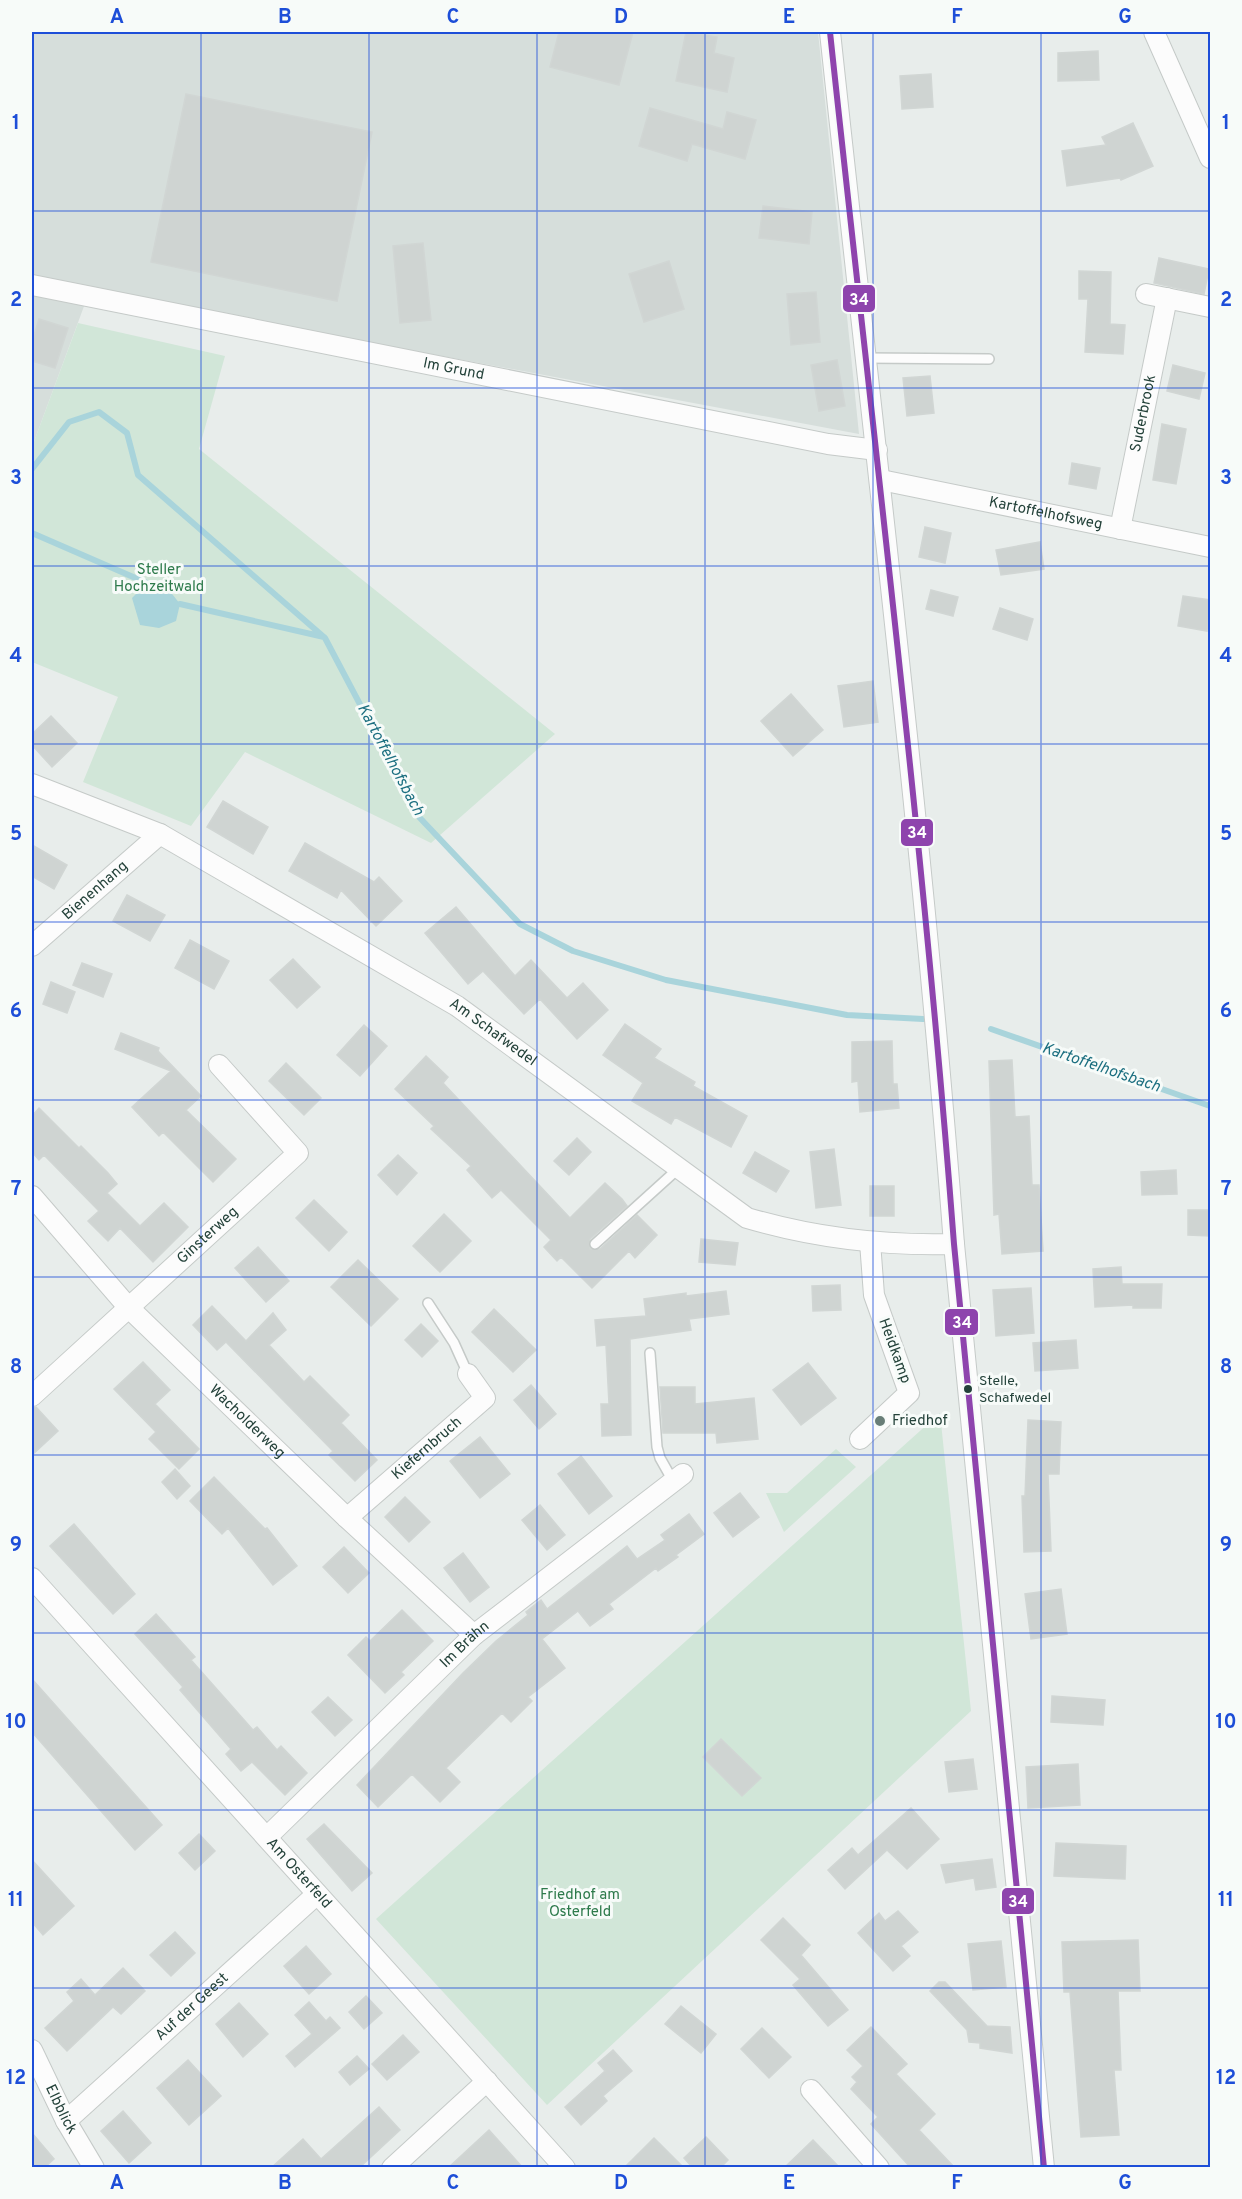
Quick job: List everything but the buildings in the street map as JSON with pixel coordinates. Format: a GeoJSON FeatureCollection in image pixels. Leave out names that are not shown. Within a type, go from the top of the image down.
{"type":"FeatureCollection","features":[{"type":"Feature","properties":{"kind":"street"},"geometry":{"type":"LineString","coordinates":[[830,32],[865,358],[881,480],[944,1104],[954,1244],[1044,2168]]}},
{"type":"Feature","properties":{"kind":"street"},"geometry":{"type":"LineString","coordinates":[[1154,32],[1210,158]]}},
{"type":"Feature","properties":{"kind":"street","name":"Im Grund"},"geometry":{"type":"LineString","coordinates":[[32,285],[817,442],[877,450]]}},
{"type":"Feature","properties":{"kind":"street"},"geometry":{"type":"LineString","coordinates":[[1146,294],[1210,306]]}},
{"type":"Feature","properties":{"kind":"street","name":"Suderbrook"},"geometry":{"type":"LineString","coordinates":[[1120,529],[1167,298]]}},
{"type":"Feature","properties":{"kind":"street","name":"Kartoffelhofsweg"},"geometry":{"type":"LineString","coordinates":[[881,480],[1210,547]]}},
{"type":"Feature","properties":{"kind":"street","name":"Am Schafwedel"},"geometry":{"type":"LineString","coordinates":[[32,784],[159,834],[457,1006],[747,1218],[791,1231],[870,1242],[954,1244]]}},
{"type":"Feature","properties":{"kind":"street","name":"Bienenhang"},"geometry":{"type":"LineString","coordinates":[[32,946],[159,834]]}},
{"type":"Feature","properties":{"kind":"street","name":"Ginsterweg"},"geometry":{"type":"LineString","coordinates":[[32,1396],[298,1153],[219,1065]]}},
{"type":"Feature","properties":{"kind":"street","name":"Wacholderweg"},"geometry":{"type":"LineString","coordinates":[[32,1196],[129,1308],[347,1518],[474,1635]]}},
{"type":"Feature","properties":{"kind":"street","name":"Heidkamp"},"geometry":{"type":"LineString","coordinates":[[860,1439],[909,1393],[874,1295],[870,1242]]}},
{"type":"Feature","properties":{"kind":"street","name":"Kiefernbruch"},"geometry":{"type":"LineString","coordinates":[[347,1518],[485,1398],[468,1374]]}},
{"type":"Feature","properties":{"kind":"street","name":"Im Brähn"},"geometry":{"type":"LineString","coordinates":[[267,1837],[474,1635],[678,1477]]}},
{"type":"Feature","properties":{"kind":"street","name":"Am Osterfeld"},"geometry":{"type":"LineString","coordinates":[[32,1578],[487,2081],[557,2164]]}},
{"type":"Feature","properties":{"kind":"street","name":"Auf der Geest"},"geometry":{"type":"LineString","coordinates":[[66,2121],[317,1894]]}},
{"type":"Feature","properties":{"kind":"street","name":"Elbblick"},"geometry":{"type":"LineString","coordinates":[[32,2050],[66,2121],[94,2168]]}},
{"type":"Feature","properties":{"kind":"street"},"geometry":{"type":"LineString","coordinates":[[392,2168],[487,2081]]}},
{"type":"Feature","properties":{"kind":"street"},"geometry":{"type":"LineString","coordinates":[[811,2090],[879,2168]]}},
{"type":"Feature","properties":{"kind":"lane"},"geometry":{"type":"LineString","coordinates":[[865,358],[989,359]]}},
{"type":"Feature","properties":{"kind":"lane"},"geometry":{"type":"LineString","coordinates":[[595,1244],[679,1168]]}},
{"type":"Feature","properties":{"kind":"lane"},"geometry":{"type":"LineString","coordinates":[[428,1304],[454,1343],[468,1374]]}},
{"type":"Feature","properties":{"kind":"lane"},"geometry":{"type":"LineString","coordinates":[[650,1353],[657,1447],[660,1458],[678,1477]]}},
{"type":"Feature","properties":{"kind":"shaded area"},"geometry":{"type":"Polygon","coordinates":[[[32,32],[818,32],[859,434],[90,290],[32,447],[32,32]]]}},
{"type":"Feature","properties":{"kind":"green space","name":"Steller Hochzeitwald"},"geometry":{"type":"Polygon","coordinates":[[[78,323],[225,356],[199,449],[555,734],[431,843],[245,752],[191,826],[83,782],[118,697],[32,662],[32,447],[78,323]]]}},
{"type":"Feature","properties":{"kind":"green space","name":"Friedhof am Osterfeld"},"geometry":{"type":"Polygon","coordinates":[[[940,1413],[971,1711],[547,2105],[376,1919],[940,1413]]]}},
{"type":"Feature","properties":{"kind":"green space"},"geometry":{"type":"Polygon","coordinates":[[[836,1449],[856,1467],[784,1532],[766,1493],[787,1493],[836,1449]]]}},
{"type":"Feature","properties":{"kind":"water"},"geometry":{"type":"Polygon","coordinates":[[[147,583],[165,585],[180,604],[176,621],[159,628],[140,625],[132,598],[147,583]]]}},
{"type":"Feature","properties":{"kind":"waterway","name":"Kartoffelhofsbach"},"geometry":{"type":"LineString","coordinates":[[32,469],[69,422],[99,412],[127,433],[138,475],[325,638],[420,818],[520,924],[573,951],[666,980],[847,1015],[923,1019]]}},
{"type":"Feature","properties":{"kind":"waterway"},"geometry":{"type":"LineString","coordinates":[[32,533],[147,583]]}},
{"type":"Feature","properties":{"kind":"waterway"},"geometry":{"type":"LineString","coordinates":[[180,604],[324,637]]}},
{"type":"Feature","properties":{"kind":"waterway","name":"Kartoffelhofsbach"},"geometry":{"type":"LineString","coordinates":[[991,1029],[1210,1106]]}},
{"type":"Feature","properties":{"kind":"transit line","name":"34"},"geometry":{"type":"LineString","coordinates":[[830,32],[928,940],[954,1244],[1044,2168]]}},
{"type":"Feature","properties":{"kind":"place","name":"Stelle, Schafwedel"},"geometry":{"type":"Point","coordinates":[968,1389]}},
{"type":"Feature","properties":{"kind":"place","name":"Friedhof"},"geometry":{"type":"Point","coordinates":[880,1421]}}]}
